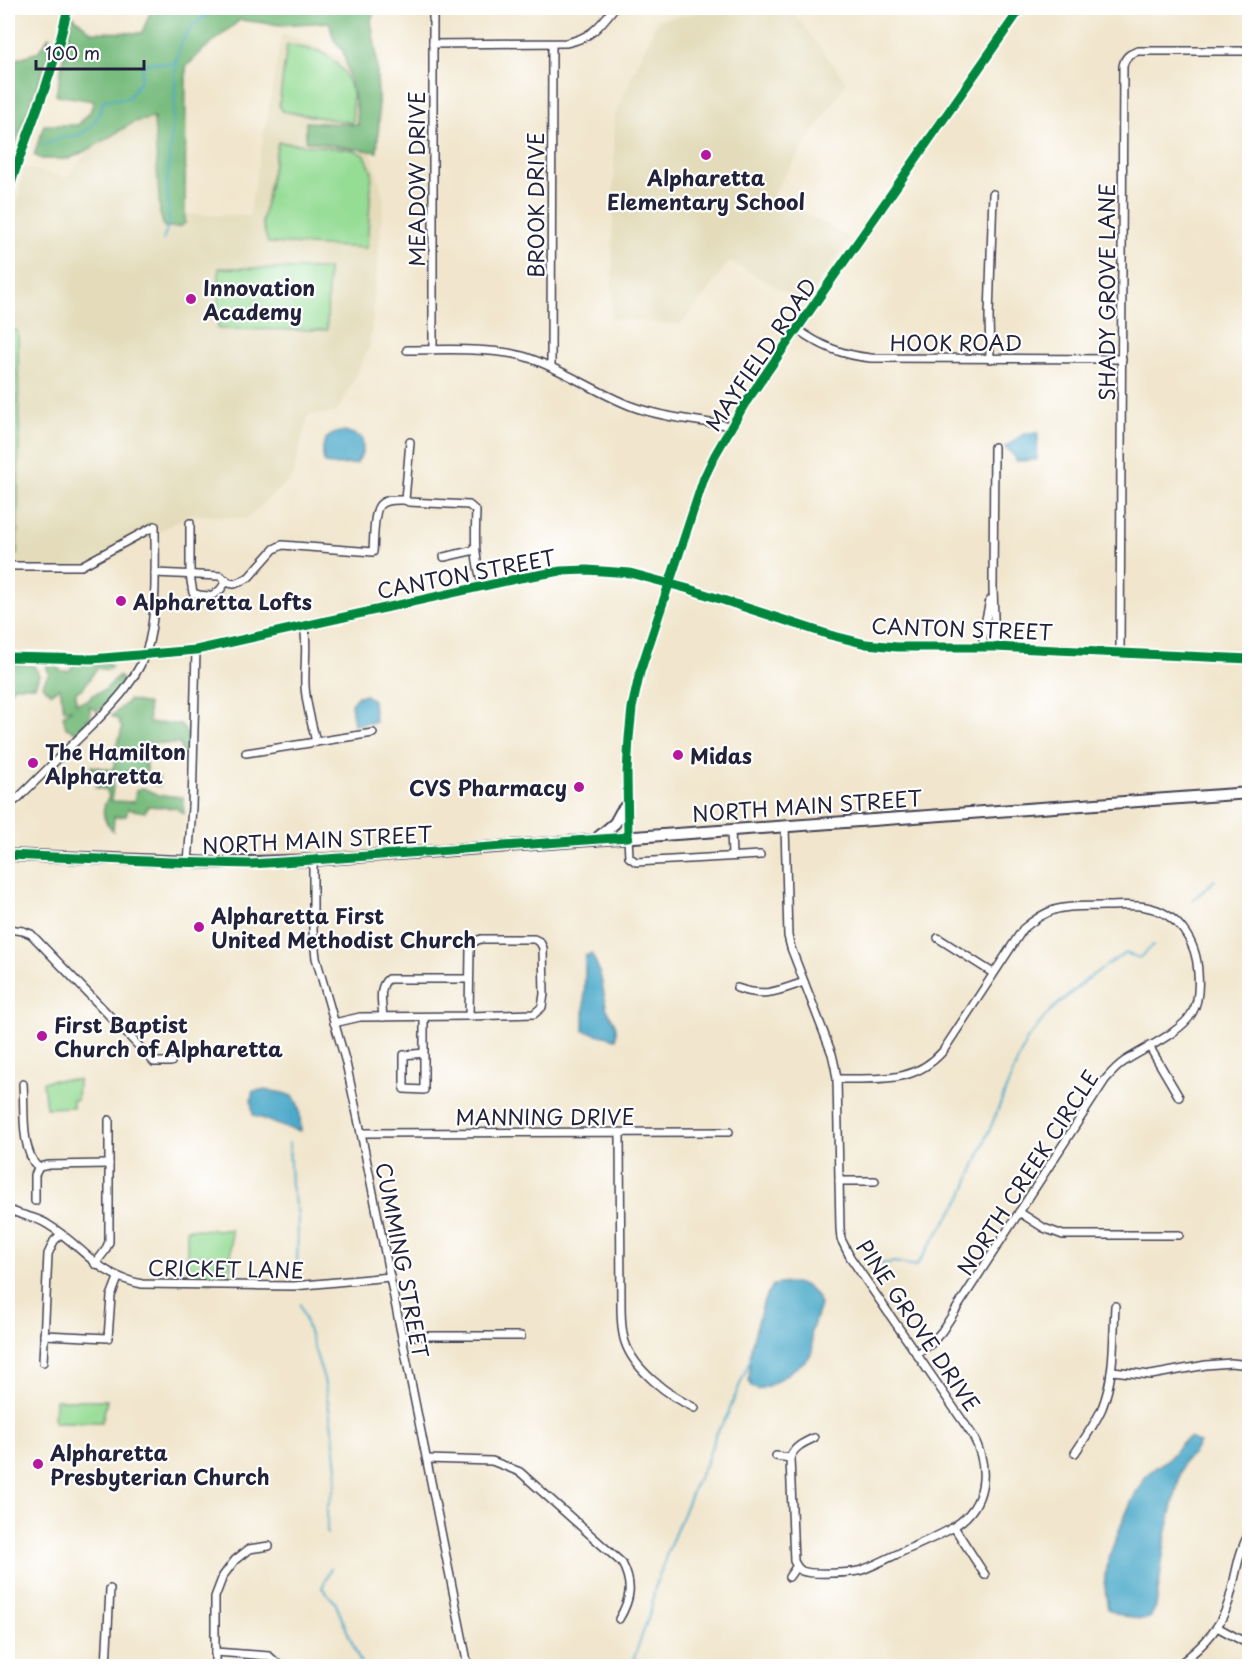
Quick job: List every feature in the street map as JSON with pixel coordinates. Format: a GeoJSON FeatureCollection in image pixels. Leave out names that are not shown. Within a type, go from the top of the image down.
{"type":"FeatureCollection","features":[{"type":"Feature","properties":{"kind":"main road","name":"NORTH MAIN STREET"},"geometry":{"type":"LineString","coordinates":[[8,855],[251,864],[1250,793]]}},
{"type":"Feature","properties":{"kind":"main road"},"geometry":{"type":"LineString","coordinates":[[596,840],[615,824],[627,806]]}},
{"type":"Feature","properties":{"kind":"street"},"geometry":{"type":"LineString","coordinates":[[8,194],[16,164],[53,67],[68,8]]}},
{"type":"Feature","properties":{"kind":"street","name":"MEADOW DRIVE"},"geometry":{"type":"LineString","coordinates":[[432,8],[433,350]]}},
{"type":"Feature","properties":{"kind":"street"},"geometry":{"type":"LineString","coordinates":[[432,44],[552,44],[578,41],[599,28],[614,8]]}},
{"type":"Feature","properties":{"kind":"street","name":"MAYFIELD ROAD"},"geometry":{"type":"LineString","coordinates":[[628,837],[627,772],[633,708],[640,672],[704,478],[730,426],[1021,8]]}},
{"type":"Feature","properties":{"kind":"street","name":"BROOK DRIVE"},"geometry":{"type":"LineString","coordinates":[[551,367],[552,44]]}},
{"type":"Feature","properties":{"kind":"street","name":"SHADY GROVE LANE"},"geometry":{"type":"LineString","coordinates":[[1120,652],[1123,78],[1125,60],[1130,54],[1138,51],[1250,51]]}},
{"type":"Feature","properties":{"kind":"street"},"geometry":{"type":"LineString","coordinates":[[990,359],[993,194]]}},
{"type":"Feature","properties":{"kind":"street","name":"HOOK ROAD"},"geometry":{"type":"LineString","coordinates":[[797,329],[826,348],[855,357],[1122,359]]}},
{"type":"Feature","properties":{"kind":"street"},"geometry":{"type":"LineString","coordinates":[[407,350],[508,353],[526,357],[634,407],[730,426]]}},
{"type":"Feature","properties":{"kind":"street"},"geometry":{"type":"LineString","coordinates":[[405,500],[410,442]]}},
{"type":"Feature","properties":{"kind":"street"},"geometry":{"type":"LineString","coordinates":[[994,447],[994,647]]}},
{"type":"Feature","properties":{"kind":"street"},"geometry":{"type":"LineString","coordinates":[[155,573],[220,576],[234,584],[246,579],[274,549],[282,545],[373,552],[376,510],[380,504],[387,501],[405,500],[470,505],[474,508],[476,511],[477,568],[483,586]]}},
{"type":"Feature","properties":{"kind":"street"},"geometry":{"type":"LineString","coordinates":[[190,523],[191,590],[196,595],[214,595],[222,589],[226,580]]}},
{"type":"Feature","properties":{"kind":"street"},"geometry":{"type":"LineString","coordinates":[[8,566],[81,566],[155,526],[152,631],[144,656],[128,685],[110,708],[9,803]]}},
{"type":"Feature","properties":{"kind":"street"},"geometry":{"type":"LineString","coordinates":[[444,557],[475,550]]}},
{"type":"Feature","properties":{"kind":"street","name":"CANTON STREET"},"geometry":{"type":"LineString","coordinates":[[8,657],[92,659],[196,650],[483,586],[551,573],[587,570],[630,573],[669,583],[830,635],[866,644],[994,647],[1250,659]]}},
{"type":"Feature","properties":{"kind":"street"},"geometry":{"type":"LineString","coordinates":[[982,647],[984,626],[993,588]]}},
{"type":"Feature","properties":{"kind":"street"},"geometry":{"type":"LineString","coordinates":[[304,625],[307,701],[316,742]]}},
{"type":"Feature","properties":{"kind":"street"},"geometry":{"type":"LineString","coordinates":[[984,626],[994,626]]}},
{"type":"Feature","properties":{"kind":"street"},"geometry":{"type":"LineString","coordinates":[[188,862],[192,807],[196,650]]}},
{"type":"Feature","properties":{"kind":"street"},"geometry":{"type":"LineString","coordinates":[[246,753],[373,733]]}},
{"type":"Feature","properties":{"kind":"street","name":"PINE GROVE DRIVE"},"geometry":{"type":"LineString","coordinates":[[785,826],[788,936],[832,1054],[837,1079],[840,1228],[845,1248],[974,1436],[982,1458],[984,1478],[979,1497],[969,1514],[954,1527],[860,1571],[807,1572],[796,1567]]}},
{"type":"Feature","properties":{"kind":"street"},"geometry":{"type":"LineString","coordinates":[[731,830],[732,856]]}},
{"type":"Feature","properties":{"kind":"street"},"geometry":{"type":"LineString","coordinates":[[628,837],[628,857],[636,861],[760,855]]}},
{"type":"Feature","properties":{"kind":"street","name":"CUMMING STREET"},"geometry":{"type":"LineString","coordinates":[[313,860],[313,931],[316,958],[346,1063],[468,1666]]}},
{"type":"Feature","properties":{"kind":"street","name":"NORTH CREEK CIRCLE"},"geometry":{"type":"LineString","coordinates":[[837,1079],[899,1078],[927,1067],[943,1051],[1023,928],[1051,910],[1066,907],[1148,907],[1161,912],[1179,924],[1191,941],[1198,961],[1199,986],[1196,1006],[1188,1020],[1179,1028],[1123,1062],[1105,1080],[942,1331],[931,1344],[917,1354]]}},
{"type":"Feature","properties":{"kind":"street"},"geometry":{"type":"LineString","coordinates":[[8,929],[32,934],[154,1062],[171,1062]]}},
{"type":"Feature","properties":{"kind":"street"},"geometry":{"type":"LineString","coordinates":[[938,938],[993,973]]}},
{"type":"Feature","properties":{"kind":"street"},"geometry":{"type":"LineString","coordinates":[[334,1023],[352,1018],[424,1017],[469,1016],[534,1014],[542,1007],[544,994],[543,948],[540,942],[534,939],[480,939],[471,944],[469,1016]]}},
{"type":"Feature","properties":{"kind":"street"},"geometry":{"type":"LineString","coordinates":[[383,1017],[382,986],[388,979],[469,979]]}},
{"type":"Feature","properties":{"kind":"street"},"geometry":{"type":"LineString","coordinates":[[736,988],[750,993],[765,994],[804,982]]}},
{"type":"Feature","properties":{"kind":"street"},"geometry":{"type":"LineString","coordinates":[[424,1017],[424,1053],[424,1090],[404,1089],[404,1054],[424,1053]]}},
{"type":"Feature","properties":{"kind":"street"},"geometry":{"type":"LineString","coordinates":[[1149,1046],[1179,1097]]}},
{"type":"Feature","properties":{"kind":"street"},"geometry":{"type":"LineString","coordinates":[[23,1084],[27,1148],[30,1158],[38,1168]]}},
{"type":"Feature","properties":{"kind":"street"},"geometry":{"type":"LineString","coordinates":[[95,1264],[109,1242],[109,1120]]}},
{"type":"Feature","properties":{"kind":"street","name":"MANNING DRIVE"},"geometry":{"type":"LineString","coordinates":[[361,1133],[729,1132]]}},
{"type":"Feature","properties":{"kind":"street"},"geometry":{"type":"LineString","coordinates":[[620,1133],[622,1331],[625,1342],[638,1365],[669,1394],[695,1408]]}},
{"type":"Feature","properties":{"kind":"street"},"geometry":{"type":"LineString","coordinates":[[38,1168],[49,1165],[109,1164]]}},
{"type":"Feature","properties":{"kind":"street"},"geometry":{"type":"LineString","coordinates":[[35,1201],[35,1175],[38,1168]]}},
{"type":"Feature","properties":{"kind":"street"},"geometry":{"type":"LineString","coordinates":[[839,1181],[875,1181]]}},
{"type":"Feature","properties":{"kind":"street","name":"CRICKET LANE"},"geometry":{"type":"LineString","coordinates":[[9,1210],[46,1223],[95,1264],[117,1278],[129,1282],[152,1285],[294,1286],[390,1277]]}},
{"type":"Feature","properties":{"kind":"street"},"geometry":{"type":"LineString","coordinates":[[1019,1212],[1044,1228],[1063,1234],[1179,1234]]}},
{"type":"Feature","properties":{"kind":"street"},"geometry":{"type":"LineString","coordinates":[[43,1362],[48,1254],[60,1234]]}},
{"type":"Feature","properties":{"kind":"street"},"geometry":{"type":"LineString","coordinates":[[44,1335],[108,1338],[111,1296],[117,1278]]}},
{"type":"Feature","properties":{"kind":"street"},"geometry":{"type":"LineString","coordinates":[[1075,1453],[1101,1409],[1108,1390],[1112,1371],[1114,1305]]}},
{"type":"Feature","properties":{"kind":"street"},"geometry":{"type":"LineString","coordinates":[[402,1336],[521,1336]]}},
{"type":"Feature","properties":{"kind":"street"},"geometry":{"type":"LineString","coordinates":[[1112,1371],[1151,1375],[1206,1365],[1231,1363],[1250,1365]]}},
{"type":"Feature","properties":{"kind":"street"},"geometry":{"type":"LineString","coordinates":[[789,1576],[796,1567],[790,1458],[796,1447],[814,1438]]}},
{"type":"Feature","properties":{"kind":"street"},"geometry":{"type":"LineString","coordinates":[[776,1456],[790,1458]]}},
{"type":"Feature","properties":{"kind":"street"},"geometry":{"type":"LineString","coordinates":[[427,1460],[492,1461],[511,1467],[529,1479],[622,1563],[629,1578],[630,1593],[627,1606],[619,1619]]}},
{"type":"Feature","properties":{"kind":"street"},"geometry":{"type":"LineString","coordinates":[[954,1527],[985,1575]]}},
{"type":"Feature","properties":{"kind":"street"},"geometry":{"type":"LineString","coordinates":[[1177,1666],[1197,1651],[1217,1627],[1229,1601],[1237,1563],[1250,1532]]}},
{"type":"Feature","properties":{"kind":"street"},"geometry":{"type":"LineString","coordinates":[[215,1666],[215,1597],[223,1576],[235,1560],[249,1549],[269,1546]]}},
{"type":"Feature","properties":{"kind":"street"},"geometry":{"type":"LineString","coordinates":[[8,1587],[8,1592]]}},
{"type":"Feature","properties":{"kind":"street"},"geometry":{"type":"LineString","coordinates":[[106,1666],[110,1589]]}},
{"type":"Feature","properties":{"kind":"street"},"geometry":{"type":"LineString","coordinates":[[1217,1627],[1250,1645]]}},
{"type":"Feature","properties":{"kind":"street"},"geometry":{"type":"LineString","coordinates":[[215,1653],[269,1656],[278,1664]]}},
{"type":"Feature","properties":{"kind":"shaded area","name":"Alpharetta Elementary School"},"geometry":{"type":"Polygon","coordinates":[[[723,8],[790,8],[847,82],[772,195],[850,238],[805,303],[729,261],[681,325],[611,319],[615,114],[657,20],[723,8]]]}},
{"type":"Feature","properties":{"kind":"shaded area","name":"Innovation Academy"},"geometry":{"type":"Polygon","coordinates":[[[282,33],[341,56],[358,100],[384,199],[370,345],[347,394],[336,413],[308,415],[293,477],[246,519],[191,514],[86,572],[8,571],[8,253],[24,168],[66,177],[91,148],[134,122],[154,118],[160,213],[249,216],[282,33]]]}},
{"type":"Feature","properties":{"kind":"green space"},"geometry":{"type":"Polygon","coordinates":[[[152,8],[375,8],[371,21],[376,52],[379,121],[377,152],[306,141],[306,122],[358,125],[356,105],[343,51],[334,40],[329,22],[281,25],[240,20],[186,67],[185,223],[179,227],[164,227],[160,213],[154,118],[134,122],[69,159],[42,159],[34,155],[44,125],[78,125],[90,112],[94,101],[56,95],[72,15],[91,32],[142,33],[152,8]]]}},
{"type":"Feature","properties":{"kind":"green space"},"geometry":{"type":"Polygon","coordinates":[[[49,37],[48,57],[8,165],[8,62],[38,52],[49,37]]]}},
{"type":"Feature","properties":{"kind":"green space"},"geometry":{"type":"Polygon","coordinates":[[[287,45],[319,51],[333,60],[344,72],[352,91],[353,123],[282,111],[279,105],[287,45]]]}},
{"type":"Feature","properties":{"kind":"green space"},"geometry":{"type":"Polygon","coordinates":[[[278,142],[353,150],[365,155],[372,172],[367,248],[268,243],[262,222],[278,142]]]}},
{"type":"Feature","properties":{"kind":"green space"},"geometry":{"type":"Polygon","coordinates":[[[219,268],[328,269],[327,330],[218,329],[219,268]]]}},
{"type":"Feature","properties":{"kind":"green space"},"geometry":{"type":"Polygon","coordinates":[[[8,330],[16,330],[18,333],[17,554],[12,560],[8,560],[8,330]]]}},
{"type":"Feature","properties":{"kind":"green space"},"geometry":{"type":"Polygon","coordinates":[[[76,662],[93,664],[106,662],[112,667],[107,670],[97,668],[84,687],[76,692],[76,703],[89,700],[92,695],[105,690],[118,676],[124,681],[113,699],[97,711],[89,706],[91,716],[76,732],[66,728],[63,715],[72,709],[64,710],[60,687],[51,693],[42,686],[49,673],[47,664],[55,663],[61,671],[69,671],[76,662]]]}},
{"type":"Feature","properties":{"kind":"green space"},"geometry":{"type":"Polygon","coordinates":[[[8,664],[33,664],[39,675],[35,686],[13,686],[8,698],[8,664]]]}},
{"type":"Feature","properties":{"kind":"green space"},"geometry":{"type":"Polygon","coordinates":[[[129,700],[148,704],[149,723],[180,724],[188,735],[189,768],[183,761],[180,744],[146,743],[145,761],[148,776],[159,777],[159,786],[126,776],[113,778],[112,801],[134,802],[136,790],[143,788],[158,795],[183,797],[184,814],[176,808],[148,806],[145,812],[128,809],[126,816],[114,817],[113,831],[104,815],[104,806],[109,797],[107,790],[95,787],[103,778],[99,774],[89,772],[92,766],[112,770],[115,748],[122,727],[119,720],[112,716],[129,700]]]}},
{"type":"Feature","properties":{"kind":"green space"},"geometry":{"type":"Polygon","coordinates":[[[78,1080],[77,1100],[73,1100],[73,1107],[46,1108],[43,1082],[78,1080]]]}},
{"type":"Feature","properties":{"kind":"green space"},"geometry":{"type":"Polygon","coordinates":[[[187,1229],[231,1230],[231,1279],[214,1279],[212,1282],[206,1282],[204,1279],[187,1279],[187,1229]]]}},
{"type":"Feature","properties":{"kind":"green space"},"geometry":{"type":"Polygon","coordinates":[[[55,1400],[107,1400],[102,1422],[54,1422],[55,1400]]]}},
{"type":"Feature","properties":{"kind":"water"},"geometry":{"type":"Polygon","coordinates":[[[345,431],[361,437],[362,454],[356,464],[330,465],[324,462],[323,449],[326,440],[333,434],[345,431]]]}},
{"type":"Feature","properties":{"kind":"water"},"geometry":{"type":"Polygon","coordinates":[[[1025,433],[1038,433],[1037,460],[1016,461],[1005,447],[1025,433]]]}},
{"type":"Feature","properties":{"kind":"water"},"geometry":{"type":"Polygon","coordinates":[[[365,695],[373,700],[375,722],[354,725],[351,704],[358,696],[365,695]]]}},
{"type":"Feature","properties":{"kind":"water"},"geometry":{"type":"Polygon","coordinates":[[[591,954],[599,972],[607,1009],[616,1026],[616,1039],[584,1031],[585,956],[591,954]]]}},
{"type":"Feature","properties":{"kind":"water"},"geometry":{"type":"Polygon","coordinates":[[[253,1091],[283,1093],[294,1098],[299,1110],[301,1131],[253,1115],[251,1100],[253,1091]]]}},
{"type":"Feature","properties":{"kind":"water"},"geometry":{"type":"Polygon","coordinates":[[[789,1283],[804,1285],[817,1296],[820,1305],[811,1332],[813,1350],[804,1362],[774,1383],[758,1390],[752,1387],[749,1380],[751,1347],[764,1300],[773,1285],[789,1283]]]}},
{"type":"Feature","properties":{"kind":"water"},"geometry":{"type":"Polygon","coordinates":[[[1189,1438],[1199,1443],[1193,1453],[1183,1462],[1166,1535],[1156,1606],[1150,1618],[1134,1618],[1118,1614],[1108,1609],[1105,1580],[1107,1566],[1122,1523],[1135,1494],[1148,1474],[1189,1438]]]}},
{"type":"Feature","properties":{"kind":"waterway"},"geometry":{"type":"LineString","coordinates":[[42,145],[86,131],[98,117],[104,100],[129,98],[141,79],[143,65],[153,62],[170,65],[177,59],[189,29],[217,8]]}},
{"type":"Feature","properties":{"kind":"waterway"},"geometry":{"type":"LineString","coordinates":[[163,240],[169,223],[167,184],[177,59]]}},
{"type":"Feature","properties":{"kind":"waterway"},"geometry":{"type":"LineString","coordinates":[[1192,901],[1215,880]]}},
{"type":"Feature","properties":{"kind":"waterway"},"geometry":{"type":"LineString","coordinates":[[881,1264],[894,1262],[916,1266],[962,1197],[1026,1041],[1050,1011],[1091,976],[1125,953],[1139,958],[1153,946]]}},
{"type":"Feature","properties":{"kind":"waterway"},"geometry":{"type":"LineString","coordinates":[[289,1143],[291,1186],[298,1215],[297,1267]]}},
{"type":"Feature","properties":{"kind":"waterway"},"geometry":{"type":"LineString","coordinates":[[300,1304],[324,1379],[337,1468],[335,1485],[327,1508],[327,1534]]}},
{"type":"Feature","properties":{"kind":"waterway"},"geometry":{"type":"LineString","coordinates":[[631,1666],[651,1610],[654,1591],[667,1553],[716,1434],[727,1416],[752,1355]]}},
{"type":"Feature","properties":{"kind":"waterway"},"geometry":{"type":"LineString","coordinates":[[331,1568],[322,1588],[335,1602],[362,1666]]}},
{"type":"Feature","properties":{"kind":"cycle path"},"geometry":{"type":"LineString","coordinates":[[8,194],[50,72],[68,8]]}},
{"type":"Feature","properties":{"kind":"cycle path"},"geometry":{"type":"LineString","coordinates":[[8,855],[251,864],[628,837],[627,772],[632,708],[640,672],[704,478],[744,405],[1021,8]]}},
{"type":"Feature","properties":{"kind":"cycle path"},"geometry":{"type":"LineString","coordinates":[[8,657],[92,659],[196,650],[520,578],[561,571],[587,570],[630,573],[866,644],[897,647],[995,647],[1250,659]]}},
{"type":"Feature","properties":{"kind":"place","name":"Alpharetta Elementary School"},"geometry":{"type":"Point","coordinates":[706,155]}},
{"type":"Feature","properties":{"kind":"place","name":"Innovation Academy"},"geometry":{"type":"Point","coordinates":[191,299]}},
{"type":"Feature","properties":{"kind":"place","name":"Alpharetta Lofts"},"geometry":{"type":"Point","coordinates":[121,601]}},
{"type":"Feature","properties":{"kind":"place","name":"Midas"},"geometry":{"type":"Point","coordinates":[678,755]}},
{"type":"Feature","properties":{"kind":"place","name":"The Hamilton Alpharetta"},"geometry":{"type":"Point","coordinates":[33,763]}},
{"type":"Feature","properties":{"kind":"place","name":"CVS Pharmacy"},"geometry":{"type":"Point","coordinates":[579,787]}},
{"type":"Feature","properties":{"kind":"place","name":"Alpharetta First United Methodist Church"},"geometry":{"type":"Point","coordinates":[199,927]}},
{"type":"Feature","properties":{"kind":"place","name":"First Baptist Church of Alpharetta"},"geometry":{"type":"Point","coordinates":[42,1036]}},
{"type":"Feature","properties":{"kind":"place","name":"Alpharetta Presbyterian Church"},"geometry":{"type":"Point","coordinates":[38,1464]}}]}
